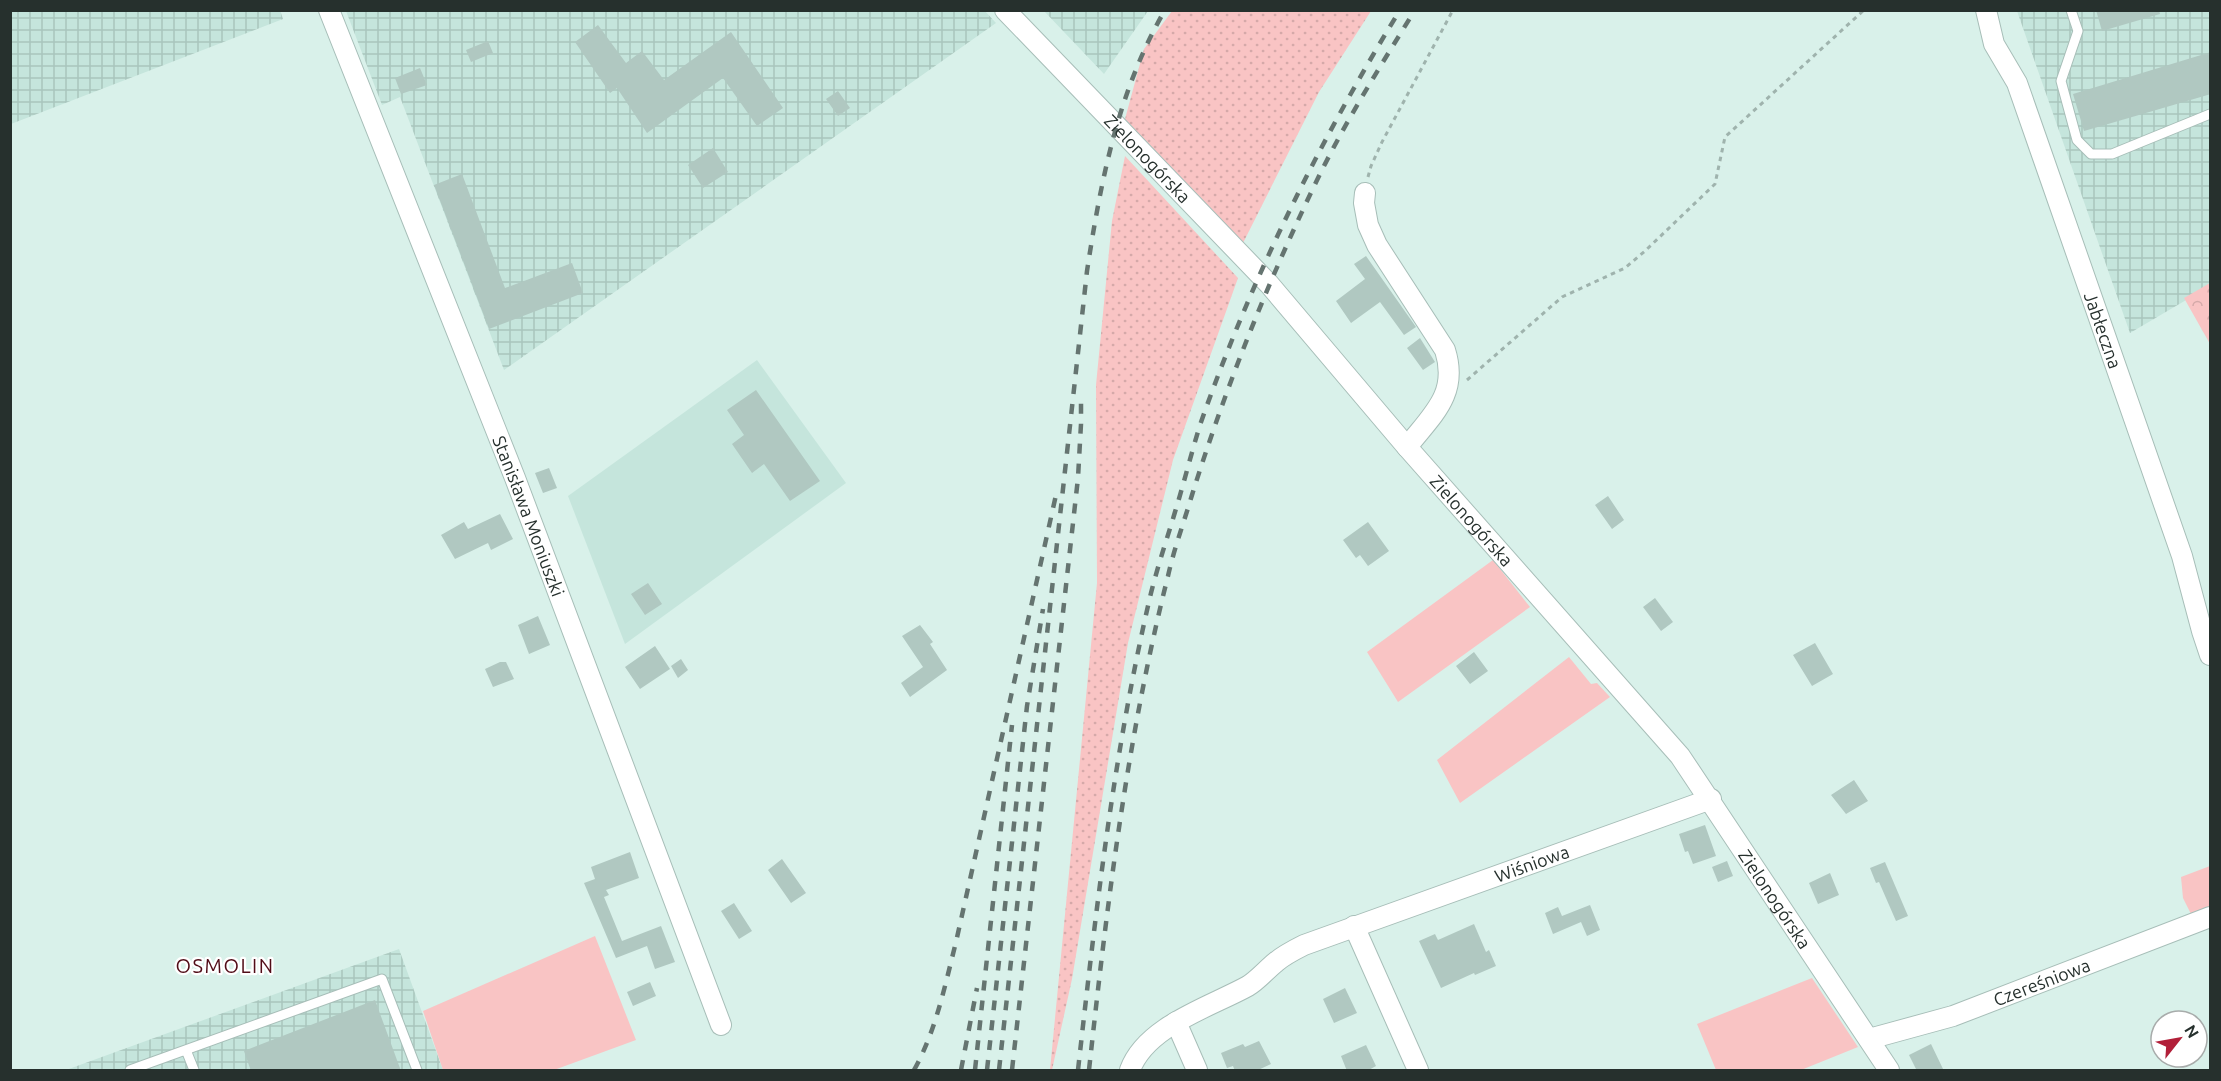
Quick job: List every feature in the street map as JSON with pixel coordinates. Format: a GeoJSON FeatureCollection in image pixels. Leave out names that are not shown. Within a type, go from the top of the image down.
{"type":"FeatureCollection","features":[{"type":"Feature","properties":{"kind":"street","name":"Stanisława Moniuszki"},"geometry":{"type":"LineString","coordinates":[[329,10],[520,489],[721,1025]]}},
{"type":"Feature","properties":{"kind":"street","name":"Zielonogórska"},"geometry":{"type":"LineString","coordinates":[[1005,10],[1269,285],[1407,447],[1680,756],[1889,1071]]}},
{"type":"Feature","properties":{"kind":"street","name":"Jabłeczna"},"geometry":{"type":"LineString","coordinates":[[1986,10],[1994,44],[2017,83],[2182,556],[2202,631],[2211,655]]}},
{"type":"Feature","properties":{"kind":"street"},"geometry":{"type":"LineString","coordinates":[[1365,193],[1364,203],[1368,225],[1377,245],[1445,350],[1449,362],[1450,380],[1442,404],[1407,447]]}},
{"type":"Feature","properties":{"kind":"street","name":"Wiśniowa"},"geometry":{"type":"LineString","coordinates":[[1130,1071],[1146,1045],[1167,1027],[1250,984],[1278,960],[1304,945],[1711,800]]}},
{"type":"Feature","properties":{"kind":"street","name":"Czereśniowa"},"geometry":{"type":"LineString","coordinates":[[1869,1039],[1953,1017],[2211,917]]}},
{"type":"Feature","properties":{"kind":"street"},"geometry":{"type":"LineString","coordinates":[[1354,926],[1418,1071]]}},
{"type":"Feature","properties":{"kind":"street"},"geometry":{"type":"LineString","coordinates":[[1176,1022],[1197,1071]]}},
{"type":"Feature","properties":{"kind":"lane"},"geometry":{"type":"LineString","coordinates":[[2072,10],[2078,31],[2061,81],[2077,140],[2091,154],[2112,154],[2211,114]]}},
{"type":"Feature","properties":{"kind":"lane"},"geometry":{"type":"LineString","coordinates":[[130,1071],[382,979],[417,1071]]}},
{"type":"Feature","properties":{"kind":"lane"},"geometry":{"type":"LineString","coordinates":[[186,1050],[194,1071]]}},
{"type":"Feature","properties":{"kind":"path"},"geometry":{"type":"LineString","coordinates":[[1365,193],[1371,166],[1382,142],[1453,10]]}},
{"type":"Feature","properties":{"kind":"path"},"geometry":{"type":"LineString","coordinates":[[1467,381],[1562,297],[1625,268],[1645,252],[1715,183],[1725,136],[1864,10]]}},
{"type":"Feature","properties":{"kind":"shaded area"},"geometry":{"type":"Polygon","coordinates":[[[11,10],[280,10],[283,19],[11,124],[11,10]]]}},
{"type":"Feature","properties":{"kind":"shaded area"},"geometry":{"type":"Polygon","coordinates":[[[984,10],[996,23],[504,370],[400,97],[382,105],[346,11],[984,10]]]}},
{"type":"Feature","properties":{"kind":"shaded area"},"geometry":{"type":"Polygon","coordinates":[[[1044,11],[1148,11],[1104,74],[1044,11]]]}},
{"type":"Feature","properties":{"kind":"shaded area"},"geometry":{"type":"Polygon","coordinates":[[[2017,11],[2210,11],[2210,286],[2130,333],[2017,11]]]}},
{"type":"Feature","properties":{"kind":"shaded area"},"geometry":{"type":"Polygon","coordinates":[[[757,360],[846,483],[625,644],[568,496],[757,360]]]}},
{"type":"Feature","properties":{"kind":"shaded area"},"geometry":{"type":"Polygon","coordinates":[[[399,949],[443,1070],[66,1070],[399,949]]]}},
{"type":"Feature","properties":{"kind":"green space"},"geometry":{"type":"Polygon","coordinates":[[[1172,11],[1371,11],[1319,92],[1243,243],[1125,119],[1144,49],[1172,11]]]}},
{"type":"Feature","properties":{"kind":"green space"},"geometry":{"type":"Polygon","coordinates":[[[1125,156],[1238,278],[1173,460],[1128,643],[1072,979],[1052,1070],[1050,1070],[1097,583],[1096,385],[1112,221],[1125,156]]]}},
{"type":"Feature","properties":{"kind":"green space"},"geometry":{"type":"Polygon","coordinates":[[[2210,283],[2210,344],[2184,298],[2210,283]]]}},
{"type":"Feature","properties":{"kind":"green space"},"geometry":{"type":"Polygon","coordinates":[[[1493,560],[1530,607],[1398,702],[1367,652],[1493,560]]]}},
{"type":"Feature","properties":{"kind":"green space"},"geometry":{"type":"Polygon","coordinates":[[[1569,657],[1591,684],[1597,683],[1610,697],[1460,803],[1437,760],[1569,657]]]}},
{"type":"Feature","properties":{"kind":"green space"},"geometry":{"type":"Polygon","coordinates":[[[2210,866],[2210,909],[2192,916],[2183,898],[2181,877],[2210,866]]]}},
{"type":"Feature","properties":{"kind":"green space"},"geometry":{"type":"Polygon","coordinates":[[[595,936],[636,1040],[554,1070],[443,1070],[423,1011],[595,936]]]}},
{"type":"Feature","properties":{"kind":"green space"},"geometry":{"type":"Polygon","coordinates":[[[1812,978],[1858,1047],[1801,1070],[1716,1070],[1697,1024],[1812,978]]]}},
{"type":"Feature","properties":{"kind":"building"},"geometry":{"type":"Polygon","coordinates":[[[2096,10],[2159,10],[2160,14],[2102,31],[2096,10]]]}},
{"type":"Feature","properties":{"kind":"building"},"geometry":{"type":"Polygon","coordinates":[[[598,25],[626,63],[642,51],[664,80],[731,32],[783,108],[757,126],[723,78],[647,133],[617,88],[610,93],[575,42],[598,25]]]}},
{"type":"Feature","properties":{"kind":"building"},"geometry":{"type":"Polygon","coordinates":[[[488,41],[493,53],[471,62],[466,50],[488,41]]]}},
{"type":"Feature","properties":{"kind":"building"},"geometry":{"type":"Polygon","coordinates":[[[2211,52],[2211,94],[2084,131],[2073,94],[2211,52]]]}},
{"type":"Feature","properties":{"kind":"building"},"geometry":{"type":"Polygon","coordinates":[[[420,68],[427,85],[401,94],[395,78],[420,68]]]}},
{"type":"Feature","properties":{"kind":"building"},"geometry":{"type":"Polygon","coordinates":[[[838,91],[850,108],[838,116],[826,99],[838,91]]]}},
{"type":"Feature","properties":{"kind":"building"},"geometry":{"type":"Polygon","coordinates":[[[713,148],[728,172],[703,188],[688,165],[713,148]]]}},
{"type":"Feature","properties":{"kind":"building"},"geometry":{"type":"Polygon","coordinates":[[[462,174],[505,288],[572,263],[583,293],[489,329],[434,185],[462,174]]]}},
{"type":"Feature","properties":{"kind":"building"},"geometry":{"type":"Polygon","coordinates":[[[1366,256],[1416,327],[1404,335],[1380,302],[1351,323],[1336,301],[1365,279],[1354,264],[1366,256]]]}},
{"type":"Feature","properties":{"kind":"building"},"geometry":{"type":"Polygon","coordinates":[[[1420,338],[1435,362],[1423,370],[1407,348],[1420,338]]]}},
{"type":"Feature","properties":{"kind":"building"},"geometry":{"type":"Polygon","coordinates":[[[756,390],[820,481],[790,501],[764,464],[752,473],[732,444],[744,435],[727,410],[756,390]]]}},
{"type":"Feature","properties":{"kind":"building"},"geometry":{"type":"Polygon","coordinates":[[[549,468],[557,488],[543,493],[535,473],[549,468]]]}},
{"type":"Feature","properties":{"kind":"building"},"geometry":{"type":"Polygon","coordinates":[[[1608,496],[1624,520],[1612,529],[1595,505],[1608,496]]]}},
{"type":"Feature","properties":{"kind":"building"},"geometry":{"type":"Polygon","coordinates":[[[500,514],[513,539],[491,550],[488,543],[455,559],[441,535],[464,522],[468,529],[500,514]]]}},
{"type":"Feature","properties":{"kind":"building"},"geometry":{"type":"Polygon","coordinates":[[[1368,522],[1389,551],[1368,566],[1360,555],[1356,558],[1343,540],[1368,522]]]}},
{"type":"Feature","properties":{"kind":"building"},"geometry":{"type":"Polygon","coordinates":[[[648,583],[662,604],[645,615],[631,594],[648,583]]]}},
{"type":"Feature","properties":{"kind":"building"},"geometry":{"type":"Polygon","coordinates":[[[1655,598],[1673,622],[1661,631],[1643,607],[1655,598]]]}},
{"type":"Feature","properties":{"kind":"building"},"geometry":{"type":"Polygon","coordinates":[[[538,616],[550,645],[529,654],[518,625],[538,616]]]}},
{"type":"Feature","properties":{"kind":"building"},"geometry":{"type":"Polygon","coordinates":[[[920,625],[933,642],[930,644],[947,670],[910,697],[901,683],[923,667],[902,636],[920,625]]]}},
{"type":"Feature","properties":{"kind":"building"},"geometry":{"type":"Polygon","coordinates":[[[1815,643],[1833,674],[1812,686],[1793,655],[1815,643]]]}},
{"type":"Feature","properties":{"kind":"building"},"geometry":{"type":"Polygon","coordinates":[[[655,646],[670,669],[640,689],[625,667],[655,646]]]}},
{"type":"Feature","properties":{"kind":"building"},"geometry":{"type":"Polygon","coordinates":[[[1474,652],[1488,671],[1470,684],[1456,666],[1474,652]]]}},
{"type":"Feature","properties":{"kind":"building"},"geometry":{"type":"Polygon","coordinates":[[[681,659],[688,670],[678,678],[671,666],[681,659]]]}},
{"type":"Feature","properties":{"kind":"building"},"geometry":{"type":"Polygon","coordinates":[[[500,662],[506,662],[514,679],[493,687],[485,669],[500,662]]]}},
{"type":"Feature","properties":{"kind":"building"},"geometry":{"type":"Polygon","coordinates":[[[1854,780],[1868,801],[1846,814],[1831,795],[1854,780]]]}},
{"type":"Feature","properties":{"kind":"building"},"geometry":{"type":"Polygon","coordinates":[[[1705,825],[1716,856],[1693,864],[1688,851],[1685,852],[1679,834],[1705,825]]]}},
{"type":"Feature","properties":{"kind":"building"},"geometry":{"type":"Polygon","coordinates":[[[630,852],[639,878],[606,890],[609,895],[604,897],[622,941],[661,926],[675,962],[655,969],[647,946],[616,958],[584,883],[595,879],[591,867],[630,852]]]}},
{"type":"Feature","properties":{"kind":"building"},"geometry":{"type":"Polygon","coordinates":[[[782,859],[806,893],[791,903],[768,870],[782,859]]]}},
{"type":"Feature","properties":{"kind":"building"},"geometry":{"type":"Polygon","coordinates":[[[1727,861],[1733,876],[1718,882],[1712,867],[1727,861]]]}},
{"type":"Feature","properties":{"kind":"building"},"geometry":{"type":"Polygon","coordinates":[[[1885,862],[1908,916],[1896,921],[1879,882],[1876,883],[1870,868],[1885,862]]]}},
{"type":"Feature","properties":{"kind":"building"},"geometry":{"type":"Polygon","coordinates":[[[1830,873],[1839,895],[1818,904],[1809,883],[1830,873]]]}},
{"type":"Feature","properties":{"kind":"building"},"geometry":{"type":"Polygon","coordinates":[[[734,903],[752,931],[739,939],[721,911],[734,903]]]}},
{"type":"Feature","properties":{"kind":"building"},"geometry":{"type":"Polygon","coordinates":[[[1590,905],[1600,930],[1587,936],[1581,922],[1553,934],[1545,913],[1558,907],[1562,916],[1590,905]]]}},
{"type":"Feature","properties":{"kind":"building"},"geometry":{"type":"Polygon","coordinates":[[[1474,924],[1486,952],[1489,950],[1496,966],[1441,988],[1419,941],[1435,934],[1438,940],[1474,924]]]}},
{"type":"Feature","properties":{"kind":"building"},"geometry":{"type":"Polygon","coordinates":[[[650,982],[656,996],[633,1006],[627,992],[650,982]]]}},
{"type":"Feature","properties":{"kind":"building"},"geometry":{"type":"Polygon","coordinates":[[[1345,988],[1357,1013],[1334,1023],[1323,999],[1345,988]]]}},
{"type":"Feature","properties":{"kind":"building"},"geometry":{"type":"Polygon","coordinates":[[[375,1000],[401,1071],[251,1071],[244,1051],[375,1000]]]}},
{"type":"Feature","properties":{"kind":"building"},"geometry":{"type":"Polygon","coordinates":[[[1259,1041],[1271,1064],[1256,1071],[1235,1071],[1233,1066],[1227,1068],[1221,1053],[1243,1044],[1245,1047],[1259,1041]]]}},
{"type":"Feature","properties":{"kind":"building"},"geometry":{"type":"Polygon","coordinates":[[[1931,1044],[1944,1071],[1917,1071],[1909,1055],[1931,1044]]]}},
{"type":"Feature","properties":{"kind":"building"},"geometry":{"type":"Polygon","coordinates":[[[1366,1045],[1376,1066],[1367,1071],[1347,1071],[1341,1056],[1366,1045]]]}},
{"type":"Feature","properties":{"kind":"railway"},"geometry":{"type":"LineString","coordinates":[[999,1070],[1087,271],[1105,170],[1123,104],[1135,72],[1165,10]]}},
{"type":"Feature","properties":{"kind":"railway"},"geometry":{"type":"LineString","coordinates":[[1078,1070],[1107,830],[1138,652],[1151,593],[1200,425],[1241,317],[1289,212],[1342,110],[1400,10]]}},
{"type":"Feature","properties":{"kind":"railway"},"geometry":{"type":"LineString","coordinates":[[1089,1070],[1111,884],[1130,760],[1154,637],[1176,546],[1219,414],[1249,333],[1283,254],[1341,134],[1415,10]]}},
{"type":"Feature","properties":{"kind":"railway"},"geometry":{"type":"LineString","coordinates":[[1012,1070],[1078,478],[1081,394]]}},
{"type":"Feature","properties":{"kind":"railway"},"geometry":{"type":"LineString","coordinates":[[914,1070],[928,1040],[944,991],[1056,495]]}},
{"type":"Feature","properties":{"kind":"railway"},"geometry":{"type":"LineString","coordinates":[[987,1070],[1027,706],[1043,609]]}},
{"type":"Feature","properties":{"kind":"railway"},"geometry":{"type":"LineString","coordinates":[[975,1070],[1012,725]]}},
{"type":"Feature","properties":{"kind":"railway"},"geometry":{"type":"LineString","coordinates":[[961,1070],[977,988]]}},
{"type":"Feature","properties":{"kind":"district","name":"OSMOLIN"},"geometry":{"type":"Point","coordinates":[225,965]}}]}
